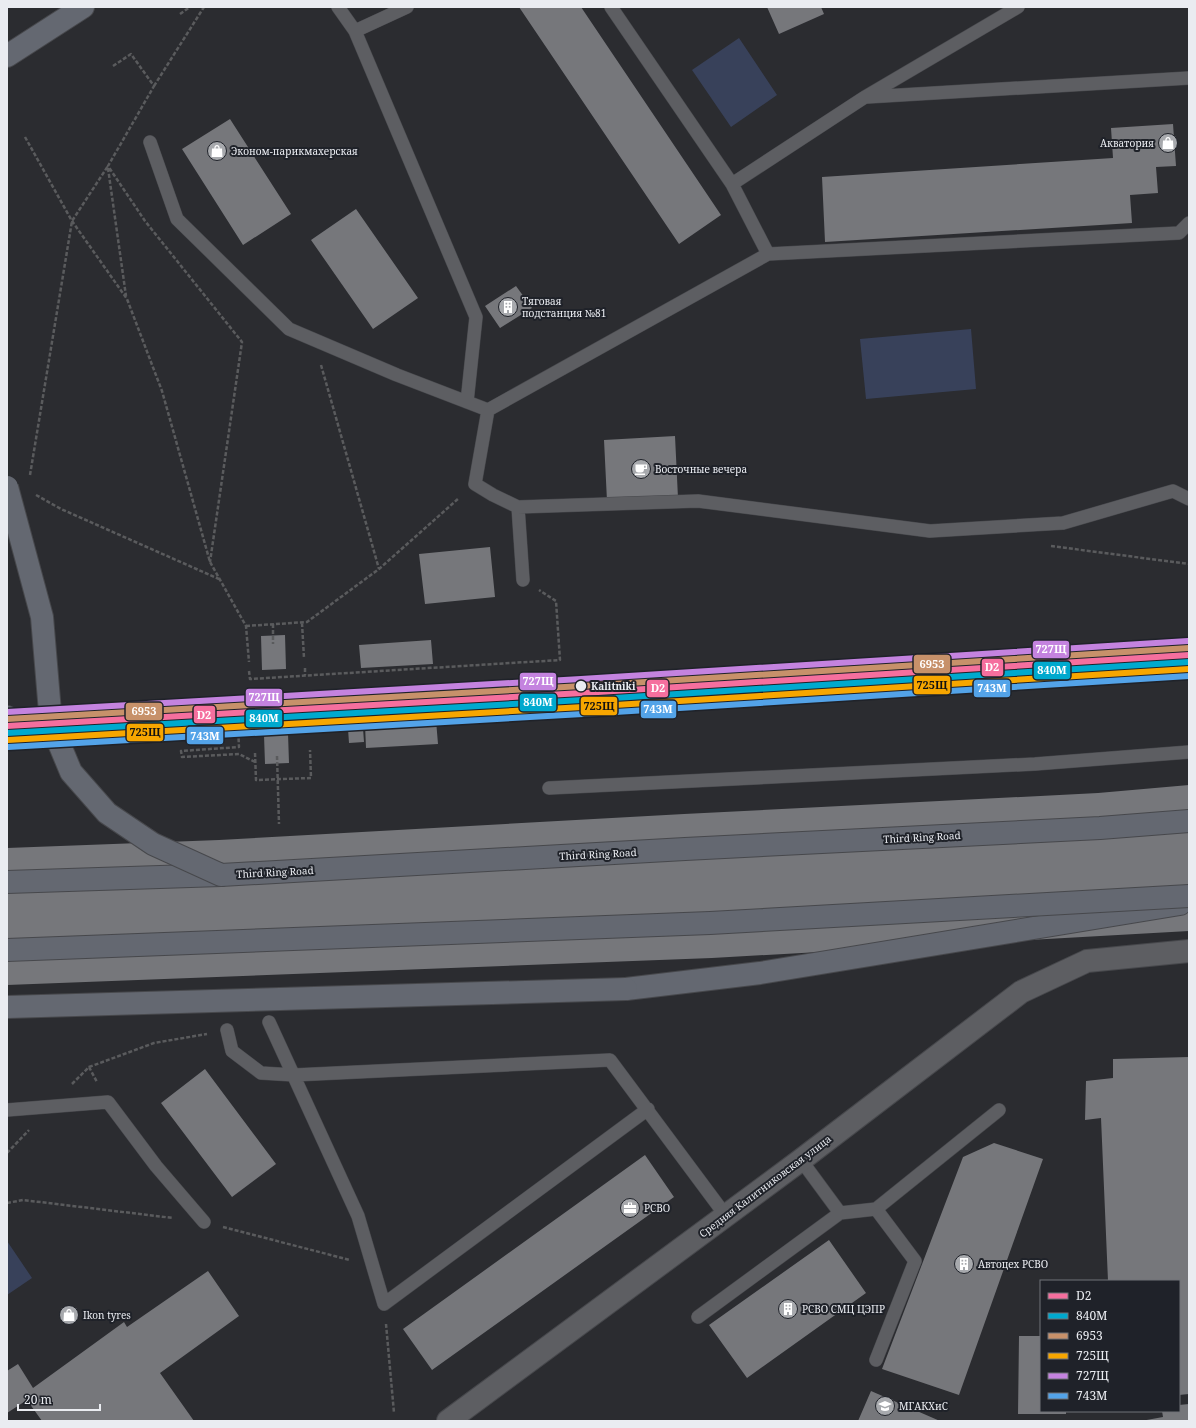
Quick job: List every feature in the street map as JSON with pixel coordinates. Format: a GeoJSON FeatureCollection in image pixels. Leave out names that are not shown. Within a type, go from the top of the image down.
{"type":"FeatureCollection","features":[{"type":"Feature","properties":{"kind":"main road"},"geometry":{"type":"LineString","coordinates":[[7,56],[84,7]]}},
{"type":"Feature","properties":{"kind":"main road"},"geometry":{"type":"LineString","coordinates":[[7,71],[64,20]]}},
{"type":"Feature","properties":{"kind":"main road"},"geometry":{"type":"LineString","coordinates":[[7,487],[42,616],[51,724],[71,772],[107,813],[153,844],[221,875]]}},
{"type":"Feature","properties":{"kind":"main road"},"geometry":{"type":"LineString","coordinates":[[7,717],[7,726]]}},
{"type":"Feature","properties":{"kind":"main road","name":"Third Ring Road"},"geometry":{"type":"LineString","coordinates":[[7,882],[221,875],[678,849],[1100,828],[1189,820]]}},
{"type":"Feature","properties":{"kind":"main road"},"geometry":{"type":"LineString","coordinates":[[7,950],[710,924],[1189,896]]}},
{"type":"Feature","properties":{"kind":"main road"},"geometry":{"type":"LineString","coordinates":[[7,1007],[626,989],[760,973],[1189,903]]}},
{"type":"Feature","properties":{"kind":"street","name":"Средняя Калитниковская улица"},"geometry":{"type":"LineString","coordinates":[[448,1421],[801,1160],[1020,992],[1087,961],[1189,951]]}},
{"type":"Feature","properties":{"kind":"lane"},"geometry":{"type":"LineString","coordinates":[[338,7],[355,31],[476,317],[468,402]]}},
{"type":"Feature","properties":{"kind":"lane"},"geometry":{"type":"LineString","coordinates":[[355,31],[407,7]]}},
{"type":"Feature","properties":{"kind":"lane"},"geometry":{"type":"LineString","coordinates":[[611,7],[732,184],[768,254]]}},
{"type":"Feature","properties":{"kind":"lane"},"geometry":{"type":"LineString","coordinates":[[732,184],[865,97],[1018,7]]}},
{"type":"Feature","properties":{"kind":"lane"},"geometry":{"type":"LineString","coordinates":[[865,97],[1189,78]]}},
{"type":"Feature","properties":{"kind":"lane"},"geometry":{"type":"LineString","coordinates":[[150,142],[177,219],[289,328],[488,410]]}},
{"type":"Feature","properties":{"kind":"lane"},"geometry":{"type":"LineString","coordinates":[[488,410],[768,254],[1179,233],[1189,223]]}},
{"type":"Feature","properties":{"kind":"lane"},"geometry":{"type":"LineString","coordinates":[[488,410],[475,484],[518,507],[698,501],[930,531],[1063,523],[1173,491],[1189,499]]}},
{"type":"Feature","properties":{"kind":"lane"},"geometry":{"type":"LineString","coordinates":[[518,507],[523,580]]}},
{"type":"Feature","properties":{"kind":"lane"},"geometry":{"type":"LineString","coordinates":[[549,788],[1035,764],[1189,752]]}},
{"type":"Feature","properties":{"kind":"lane"},"geometry":{"type":"LineString","coordinates":[[269,1022],[358,1216],[384,1304],[648,1109]]}},
{"type":"Feature","properties":{"kind":"lane"},"geometry":{"type":"LineString","coordinates":[[227,1030],[232,1051],[261,1073],[294,1075],[610,1060],[648,1109],[726,1216]]}},
{"type":"Feature","properties":{"kind":"lane"},"geometry":{"type":"LineString","coordinates":[[7,1110],[50,1108],[108,1102],[156,1166],[204,1222]]}},
{"type":"Feature","properties":{"kind":"lane"},"geometry":{"type":"LineString","coordinates":[[698,1317],[840,1213],[876,1209],[999,1110]]}},
{"type":"Feature","properties":{"kind":"lane"},"geometry":{"type":"LineString","coordinates":[[801,1160],[840,1213]]}},
{"type":"Feature","properties":{"kind":"lane"},"geometry":{"type":"LineString","coordinates":[[876,1209],[915,1261],[876,1360]]}},
{"type":"Feature","properties":{"kind":"path"},"geometry":{"type":"LineString","coordinates":[[180,14],[190,7]]}},
{"type":"Feature","properties":{"kind":"path"},"geometry":{"type":"LineString","coordinates":[[29,477],[72,221],[108,166],[154,86],[204,7]]}},
{"type":"Feature","properties":{"kind":"path"},"geometry":{"type":"LineString","coordinates":[[113,66],[131,54],[154,86]]}},
{"type":"Feature","properties":{"kind":"path"},"geometry":{"type":"LineString","coordinates":[[25,137],[72,221],[127,299]]}},
{"type":"Feature","properties":{"kind":"path"},"geometry":{"type":"LineString","coordinates":[[108,166],[127,299],[162,391],[210,562],[246,626],[249,662]]}},
{"type":"Feature","properties":{"kind":"path"},"geometry":{"type":"LineString","coordinates":[[108,166],[145,221],[242,342],[210,562]]}},
{"type":"Feature","properties":{"kind":"path"},"geometry":{"type":"LineString","coordinates":[[314,339],[378,569]]}},
{"type":"Feature","properties":{"kind":"path"},"geometry":{"type":"LineString","coordinates":[[246,626],[307,622],[378,569],[475,484]]}},
{"type":"Feature","properties":{"kind":"path"},"geometry":{"type":"LineString","coordinates":[[31,492],[61,509],[219,580]]}},
{"type":"Feature","properties":{"kind":"path"},"geometry":{"type":"LineString","coordinates":[[1048,546],[1189,564]]}},
{"type":"Feature","properties":{"kind":"path"},"geometry":{"type":"LineString","coordinates":[[249,671],[250,679],[560,660],[556,602],[523,580]]}},
{"type":"Feature","properties":{"kind":"path"},"geometry":{"type":"LineString","coordinates":[[302,623],[304,658]]}},
{"type":"Feature","properties":{"kind":"path"},"geometry":{"type":"LineString","coordinates":[[273,624],[273,644]]}},
{"type":"Feature","properties":{"kind":"path"},"geometry":{"type":"LineString","coordinates":[[305,668],[305,676]]}},
{"type":"Feature","properties":{"kind":"path"},"geometry":{"type":"LineString","coordinates":[[255,762],[239,754],[182,757],[181,751],[239,747],[238,728],[309,724],[310,732]]}},
{"type":"Feature","properties":{"kind":"path"},"geometry":{"type":"LineString","coordinates":[[254,735],[255,727]]}},
{"type":"Feature","properties":{"kind":"path"},"geometry":{"type":"LineString","coordinates":[[255,753],[256,780],[311,778],[310,750]]}},
{"type":"Feature","properties":{"kind":"path"},"geometry":{"type":"LineString","coordinates":[[277,756],[278,824]]}},
{"type":"Feature","properties":{"kind":"path"},"geometry":{"type":"LineString","coordinates":[[7,1153],[89,1067],[154,1043],[227,1030]]}},
{"type":"Feature","properties":{"kind":"path"},"geometry":{"type":"LineString","coordinates":[[7,1203],[23,1200],[204,1222],[373,1267]]}},
{"type":"Feature","properties":{"kind":"path"},"geometry":{"type":"LineString","coordinates":[[384,1304],[394,1413]]}},
{"type":"Feature","properties":{"kind":"shaded area"},"geometry":{"type":"Polygon","coordinates":[[[739,38],[777,95],[731,127],[692,70],[739,38]]]}},
{"type":"Feature","properties":{"kind":"shaded area"},"geometry":{"type":"Polygon","coordinates":[[[971,329],[976,389],[866,399],[860,339],[971,329]]]}},
{"type":"Feature","properties":{"kind":"shaded area"},"geometry":{"type":"Polygon","coordinates":[[[7,1241],[32,1278],[7,1295],[7,1241]]]}},
{"type":"Feature","properties":{"kind":"building"},"geometry":{"type":"Polygon","coordinates":[[[519,7],[581,7],[721,215],[679,244],[519,7]]]}},
{"type":"Feature","properties":{"kind":"building"},"geometry":{"type":"Polygon","coordinates":[[[767,7],[821,7],[824,14],[779,34],[767,7]]]}},
{"type":"Feature","properties":{"kind":"building"},"geometry":{"type":"Polygon","coordinates":[[[230,119],[291,214],[243,245],[182,149],[230,119]]]}},
{"type":"Feature","properties":{"kind":"building"},"geometry":{"type":"Polygon","coordinates":[[[1173,124],[1176,166],[1156,167],[1158,193],[1130,195],[1132,223],[825,242],[822,177],[1113,158],[1111,128],[1173,124]]]}},
{"type":"Feature","properties":{"kind":"building"},"geometry":{"type":"Polygon","coordinates":[[[356,209],[418,298],[373,329],[311,240],[356,209]]]}},
{"type":"Feature","properties":{"kind":"building","name":"Тяговая подстанция №81"},"geometry":{"type":"Polygon","coordinates":[[[516,286],[532,308],[500,328],[485,306],[516,286]]]}},
{"type":"Feature","properties":{"kind":"building","name":"Восточные вечера"},"geometry":{"type":"Polygon","coordinates":[[[675,436],[678,498],[607,501],[604,440],[675,436]]]}},
{"type":"Feature","properties":{"kind":"building"},"geometry":{"type":"Polygon","coordinates":[[[490,547],[495,597],[425,604],[419,554],[490,547]]]}},
{"type":"Feature","properties":{"kind":"building"},"geometry":{"type":"Polygon","coordinates":[[[285,635],[286,669],[262,670],[261,636],[285,635]]]}},
{"type":"Feature","properties":{"kind":"building"},"geometry":{"type":"Polygon","coordinates":[[[431,640],[433,664],[361,668],[359,645],[431,640]]]}},
{"type":"Feature","properties":{"kind":"building"},"geometry":{"type":"Polygon","coordinates":[[[436,720],[438,744],[366,748],[365,725],[436,720]]]}},
{"type":"Feature","properties":{"kind":"building"},"geometry":{"type":"Polygon","coordinates":[[[363,728],[364,742],[349,743],[348,729],[363,728]]]}},
{"type":"Feature","properties":{"kind":"building"},"geometry":{"type":"Polygon","coordinates":[[[288,733],[289,763],[265,764],[264,735],[288,733]]]}},
{"type":"Feature","properties":{"kind":"building"},"geometry":{"type":"Polygon","coordinates":[[[1189,785],[1189,931],[712,958],[7,985],[7,848],[219,840],[1098,793],[1189,785]]]}},
{"type":"Feature","properties":{"kind":"building"},"geometry":{"type":"Polygon","coordinates":[[[1189,1057],[1189,1394],[1180,1395],[1180,1280],[1108,1280],[1101,1118],[1085,1120],[1086,1081],[1113,1078],[1113,1059],[1189,1057]]]}},
{"type":"Feature","properties":{"kind":"building"},"geometry":{"type":"Polygon","coordinates":[[[205,1069],[276,1164],[232,1197],[161,1103],[205,1069]]]}},
{"type":"Feature","properties":{"kind":"building","name":"Автоцех РСВО"},"geometry":{"type":"Polygon","coordinates":[[[994,1143],[1043,1159],[959,1395],[882,1369],[963,1157],[994,1143]]]}},
{"type":"Feature","properties":{"kind":"building"},"geometry":{"type":"Polygon","coordinates":[[[645,1155],[674,1197],[432,1370],[403,1329],[645,1155]]]}},
{"type":"Feature","properties":{"kind":"building","name":"РСВО СМЦ ЦЭПР"},"geometry":{"type":"Polygon","coordinates":[[[829,1240],[866,1293],[747,1378],[709,1325],[829,1240]]]}},
{"type":"Feature","properties":{"kind":"building"},"geometry":{"type":"Polygon","coordinates":[[[208,1271],[239,1316],[160,1373],[194,1421],[42,1421],[27,1400],[7,1413],[7,1371],[18,1364],[33,1388],[124,1322],[127,1327],[208,1271]]]}},
{"type":"Feature","properties":{"kind":"building"},"geometry":{"type":"Polygon","coordinates":[[[1019,1336],[1040,1336],[1040,1412],[1066,1412],[1066,1414],[1018,1414],[1019,1336]]]}},
{"type":"Feature","properties":{"kind":"building","name":"МГАКХиС"},"geometry":{"type":"Polygon","coordinates":[[[871,1391],[940,1421],[858,1421],[871,1391]]]}},
{"type":"Feature","properties":{"kind":"building"},"geometry":{"type":"Polygon","coordinates":[[[1189,1404],[1189,1421],[1141,1421],[1163,1417],[1162,1412],[1180,1412],[1180,1405],[1189,1404]]]}},
{"type":"Feature","properties":{"kind":"transit line","name":"727Щ"},"geometry":{"type":"LineString","coordinates":[[7,712],[581,679],[1188,641]]}},
{"type":"Feature","properties":{"kind":"transit line","name":"6953"},"geometry":{"type":"LineString","coordinates":[[7,719],[582,686],[1189,648]]}},
{"type":"Feature","properties":{"kind":"transit line","name":"D2"},"geometry":{"type":"LineString","coordinates":[[7,726],[582,693],[1189,655]]}},
{"type":"Feature","properties":{"kind":"transit line","name":"840М"},"geometry":{"type":"LineString","coordinates":[[7,733],[582,700],[1189,662]]}},
{"type":"Feature","properties":{"kind":"transit line","name":"725Щ"},"geometry":{"type":"LineString","coordinates":[[8,740],[583,707],[1189,669]]}},
{"type":"Feature","properties":{"kind":"transit line","name":"743М"},"geometry":{"type":"LineString","coordinates":[[8,747],[583,714],[1189,676]]}},
{"type":"Feature","properties":{"kind":"place","name":"Акватория"},"geometry":{"type":"Point","coordinates":[1168,143]}},
{"type":"Feature","properties":{"kind":"place","name":"Эконом-парикмахерская"},"geometry":{"type":"Point","coordinates":[217,151]}},
{"type":"Feature","properties":{"kind":"place","name":"Тяговая подстанция №81"},"geometry":{"type":"Point","coordinates":[508,307]}},
{"type":"Feature","properties":{"kind":"place","name":"Восточные вечера"},"geometry":{"type":"Point","coordinates":[641,469]}},
{"type":"Feature","properties":{"kind":"place","name":"Kalitniki"},"geometry":{"type":"Point","coordinates":[581,686]}},
{"type":"Feature","properties":{"kind":"place","name":"РСВО"},"geometry":{"type":"Point","coordinates":[630,1208]}},
{"type":"Feature","properties":{"kind":"place","name":"Автоцех РСВО"},"geometry":{"type":"Point","coordinates":[964,1264]}},
{"type":"Feature","properties":{"kind":"place","name":"РСВО СМЦ ЦЭПР"},"geometry":{"type":"Point","coordinates":[788,1309]}},
{"type":"Feature","properties":{"kind":"place","name":"Ikon tyres"},"geometry":{"type":"Point","coordinates":[69,1315]}},
{"type":"Feature","properties":{"kind":"place","name":"МГАКХиС"},"geometry":{"type":"Point","coordinates":[885,1406]}}]}
